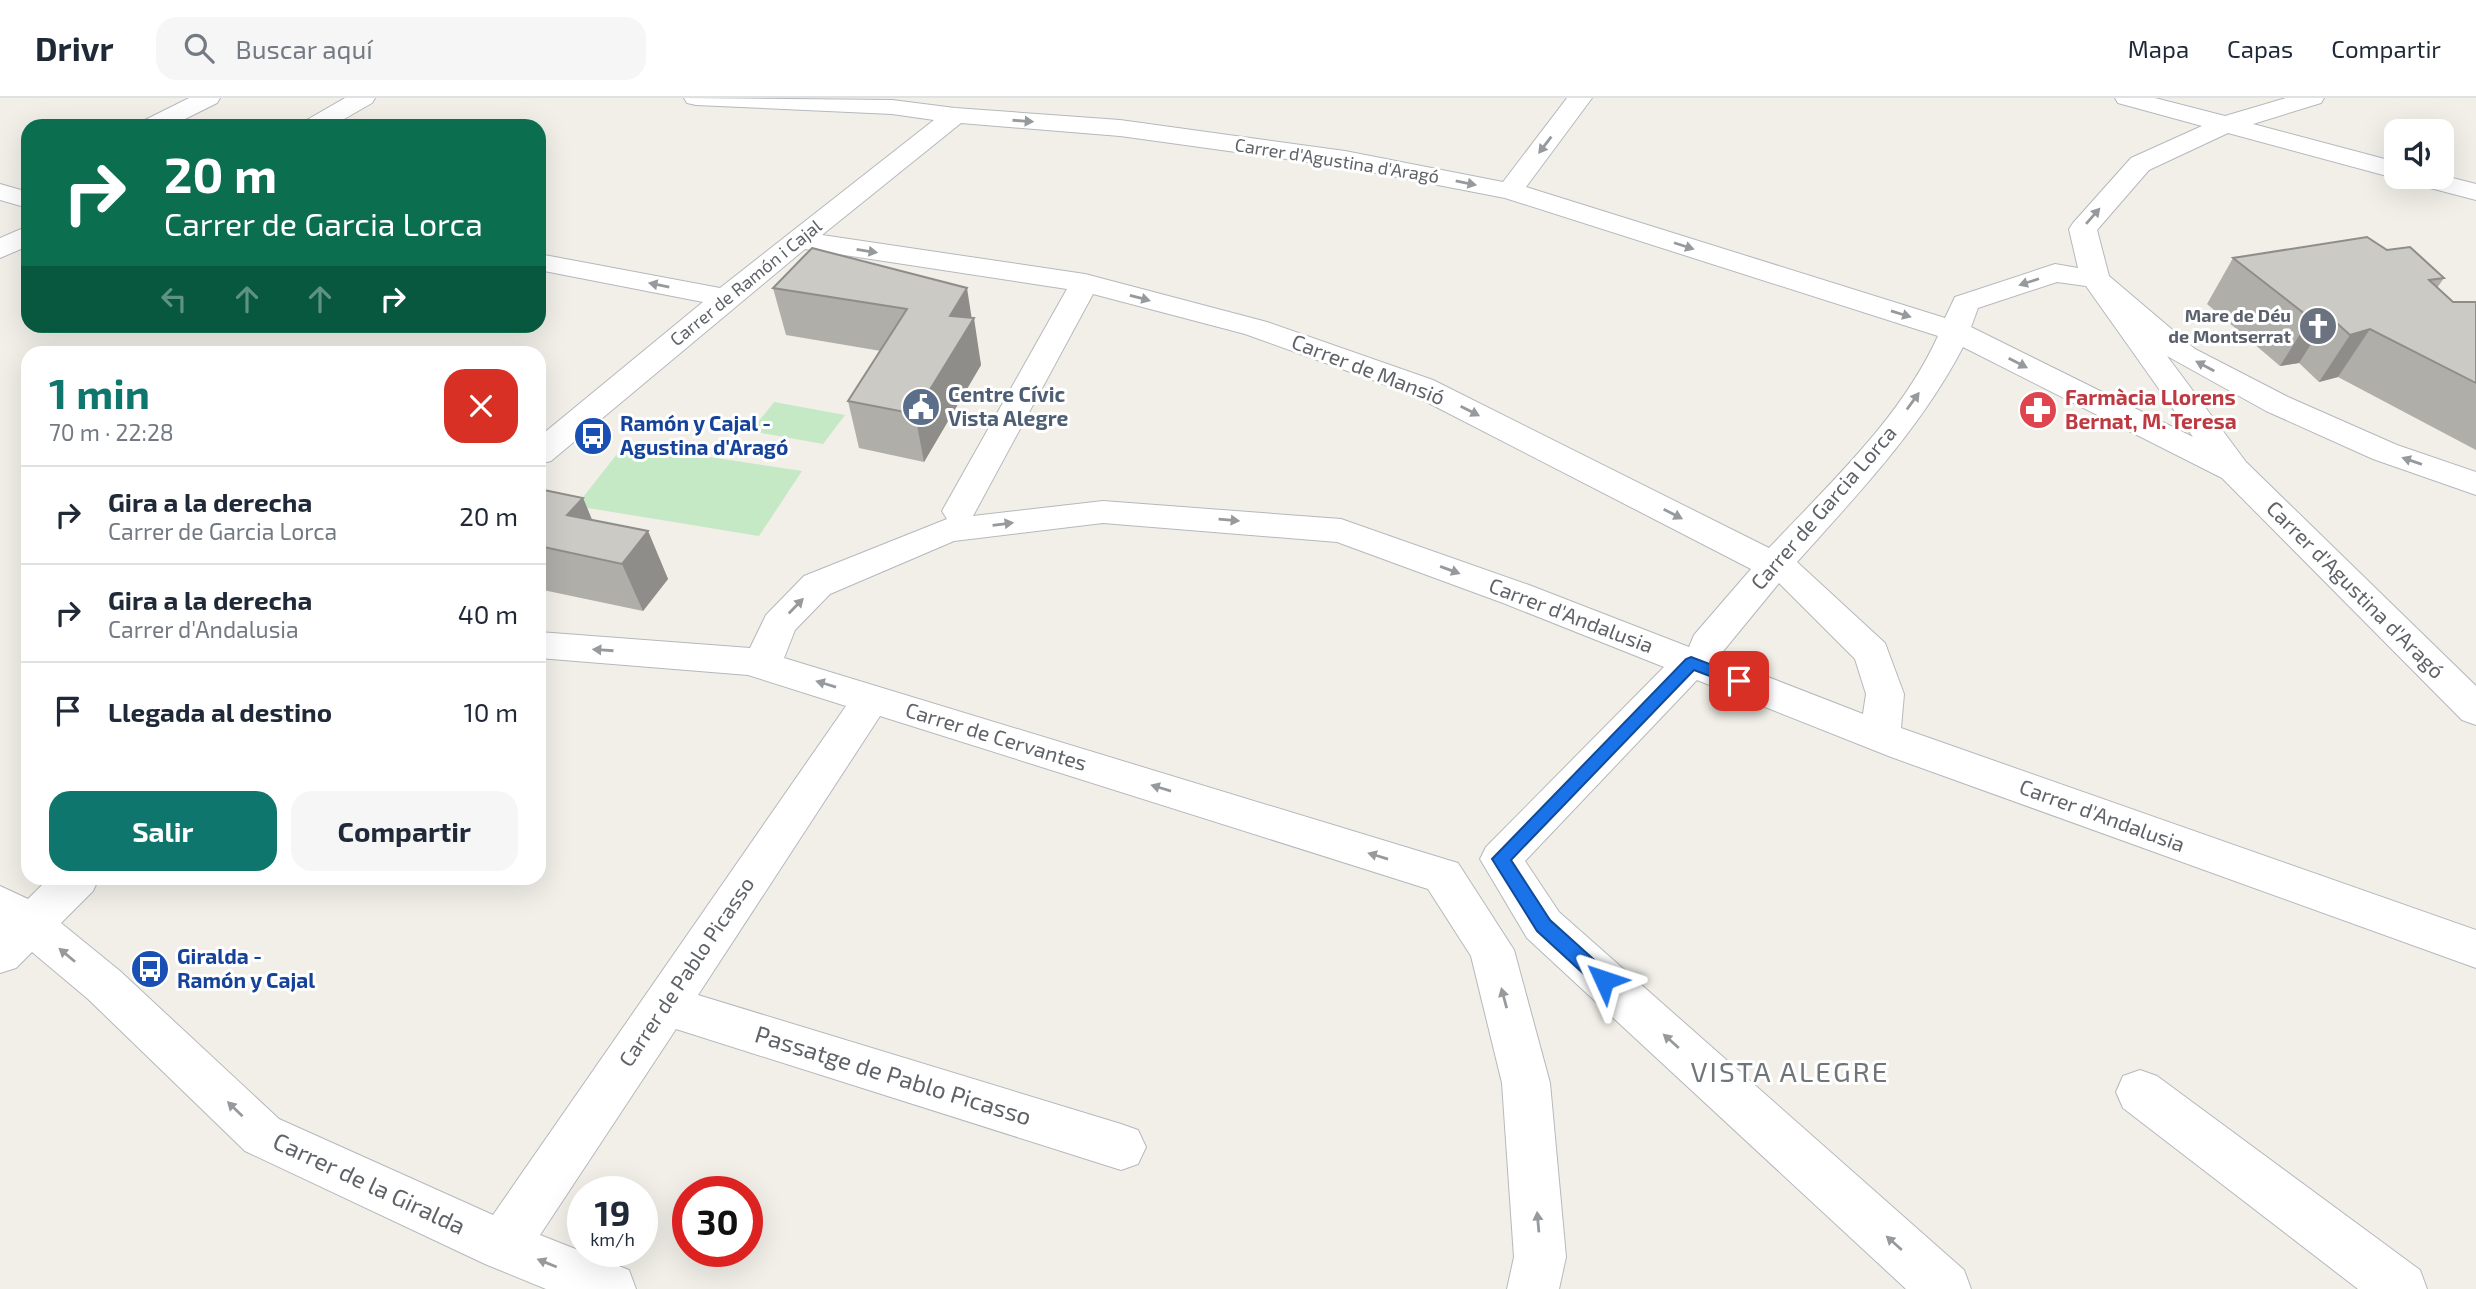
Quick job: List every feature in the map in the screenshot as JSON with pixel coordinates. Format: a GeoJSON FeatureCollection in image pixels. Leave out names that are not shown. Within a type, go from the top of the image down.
{"type":"FeatureCollection","features":[{"type":"Feature","properties":{"kind":"street"},"geometry":{"type":"LineString","coordinates":[[166,119],[208,98]]}},
{"type":"Feature","properties":{"kind":"street"},"geometry":{"type":"LineString","coordinates":[[326,119],[363,98]]}},
{"type":"Feature","properties":{"kind":"street","name":"Carrer d'Agustina d'Aragó"},"geometry":{"type":"LineString","coordinates":[[696,98],[946,107],[1345,159],[1510,191],[1957,332],[2234,470]]}},
{"type":"Feature","properties":{"kind":"street"},"geometry":{"type":"LineString","coordinates":[[1510,191],[1580,98]]}},
{"type":"Feature","properties":{"kind":"street"},"geometry":{"type":"LineString","coordinates":[[2127,98],[2384,167]]}},
{"type":"Feature","properties":{"kind":"street"},"geometry":{"type":"LineString","coordinates":[[2095,279],[2083,229],[2140,164],[2226,124],[2312,98]]}},
{"type":"Feature","properties":{"kind":"street","name":"Carrer de Ramón i Cajal"},"geometry":{"type":"LineString","coordinates":[[546,448],[800,240],[946,107]]}},
{"type":"Feature","properties":{"kind":"street"},"geometry":{"type":"LineString","coordinates":[[2454,186],[2476,192]]}},
{"type":"Feature","properties":{"kind":"street"},"geometry":{"type":"LineString","coordinates":[[0,250],[21,238]]}},
{"type":"Feature","properties":{"kind":"street","name":"Carrer de Mansió"},"geometry":{"type":"LineString","coordinates":[[800,240],[1085,283],[1256,328],[1422,387],[1791,574],[1872,653],[1885,694],[1881,736]]}},
{"type":"Feature","properties":{"kind":"street"},"geometry":{"type":"LineString","coordinates":[[546,263],[726,298]]}},
{"type":"Feature","properties":{"kind":"street"},"geometry":{"type":"LineString","coordinates":[[1957,332],[1965,303],[2055,273],[2095,279],[2184,355],[2277,404],[2373,447],[2476,484]]}},
{"type":"Feature","properties":{"kind":"street","name":"Carrer d'Agustina d'Aragó"},"geometry":{"type":"LineString","coordinates":[[2095,279],[2234,470],[2476,710]]}},
{"type":"Feature","properties":{"kind":"street"},"geometry":{"type":"LineString","coordinates":[[959,511],[1085,283]]}},
{"type":"Feature","properties":{"kind":"street","name":"Carrer de Garcia Lorca"},"geometry":{"type":"LineString","coordinates":[[1945,1289],[1543,925],[1501,859],[1699,654],[1774,565],[1870,461],[1926,384],[1957,332]]}},
{"type":"Feature","properties":{"kind":"street"},"geometry":{"type":"LineString","coordinates":[[2097,402],[2172,384]]}},
{"type":"Feature","properties":{"kind":"street","name":"Carrer d'Andalusia"},"geometry":{"type":"LineString","coordinates":[[762,665],[779,624],[817,585],[948,530],[1102,512],[1341,531],[1516,594],[1699,654],[1881,736],[2476,949]]}},
{"type":"Feature","properties":{"kind":"street","name":"Carrer de Cervantes"},"geometry":{"type":"LineString","coordinates":[[546,646],[749,661],[1443,876],[1492,950],[1527,1083],[1541,1257],[1533,1289]]}},
{"type":"Feature","properties":{"kind":"street","name":"Carrer de Pablo Picasso"},"geometry":{"type":"LineString","coordinates":[[503,1246],[872,698]]}},
{"type":"Feature","properties":{"kind":"street"},"geometry":{"type":"LineString","coordinates":[[10,927],[68,885]]}},
{"type":"Feature","properties":{"kind":"street","name":"Carrer de la Giralda"},"geometry":{"type":"LineString","coordinates":[[10,927],[104,985],[262,1135],[503,1246],[610,1289]]}},
{"type":"Feature","properties":{"kind":"street","name":"Passatge de Pablo Picasso"},"geometry":{"type":"LineString","coordinates":[[665,1005],[1121,1147]]}},
{"type":"Feature","properties":{"kind":"street"},"geometry":{"type":"LineString","coordinates":[[2140,1092],[2401,1289]]}},
{"type":"Feature","properties":{"kind":"green space"},"geometry":{"type":"Polygon","coordinates":[[[774,402],[845,415],[823,444],[751,431],[774,402]]]}},
{"type":"Feature","properties":{"kind":"green space"},"geometry":{"type":"Polygon","coordinates":[[[625,444],[802,471],[759,536],[576,506],[625,444]]]}},
{"type":"Feature","properties":{"kind":"building"},"geometry":{"type":"Polygon","coordinates":[[[2367,237],[2387,250],[2410,247],[2444,278],[2429,280],[2453,302],[2476,302],[2476,383],[2370,329],[2350,335],[2329,316],[2310,318],[2233,258],[2367,237]]]}},
{"type":"Feature","properties":{"kind":"building"},"geometry":{"type":"Polygon","coordinates":[[[812,248],[967,288],[950,316],[974,318],[915,414],[848,401],[907,309],[773,288],[812,248]]]}},
{"type":"Feature","properties":{"kind":"building"},"geometry":{"type":"Polygon","coordinates":[[[546,490],[583,498],[567,515],[648,531],[622,564],[546,548],[546,490]]]}},
{"type":"Feature","properties":{"kind":"place","name":"Mare de Déu de Montserrat"},"geometry":{"type":"Point","coordinates":[2318,326]}},
{"type":"Feature","properties":{"kind":"place","name":"Centre Cívic Vista Alegre"},"geometry":{"type":"Point","coordinates":[921,407]}},
{"type":"Feature","properties":{"kind":"place","name":"Farmàcia Llorens Bernat, M. Teresa"},"geometry":{"type":"Point","coordinates":[2038,410]}},
{"type":"Feature","properties":{"kind":"place","name":"Ramón y Cajal - Agustina d'Aragó"},"geometry":{"type":"Point","coordinates":[593,436]}},
{"type":"Feature","properties":{"kind":"place","name":"Giralda - Ramón y Cajal"},"geometry":{"type":"Point","coordinates":[150,969]}},
{"type":"Feature","properties":{"kind":"district","name":"VISTA ALEGRE"},"geometry":{"type":"Point","coordinates":[1790,1072]}},
{"type":"Feature","properties":{"kind":"route"},"geometry":{"type":"LineString","coordinates":[[1604,980],[1543,925],[1501,859],[1691,663],[1739,681]]}}]}
